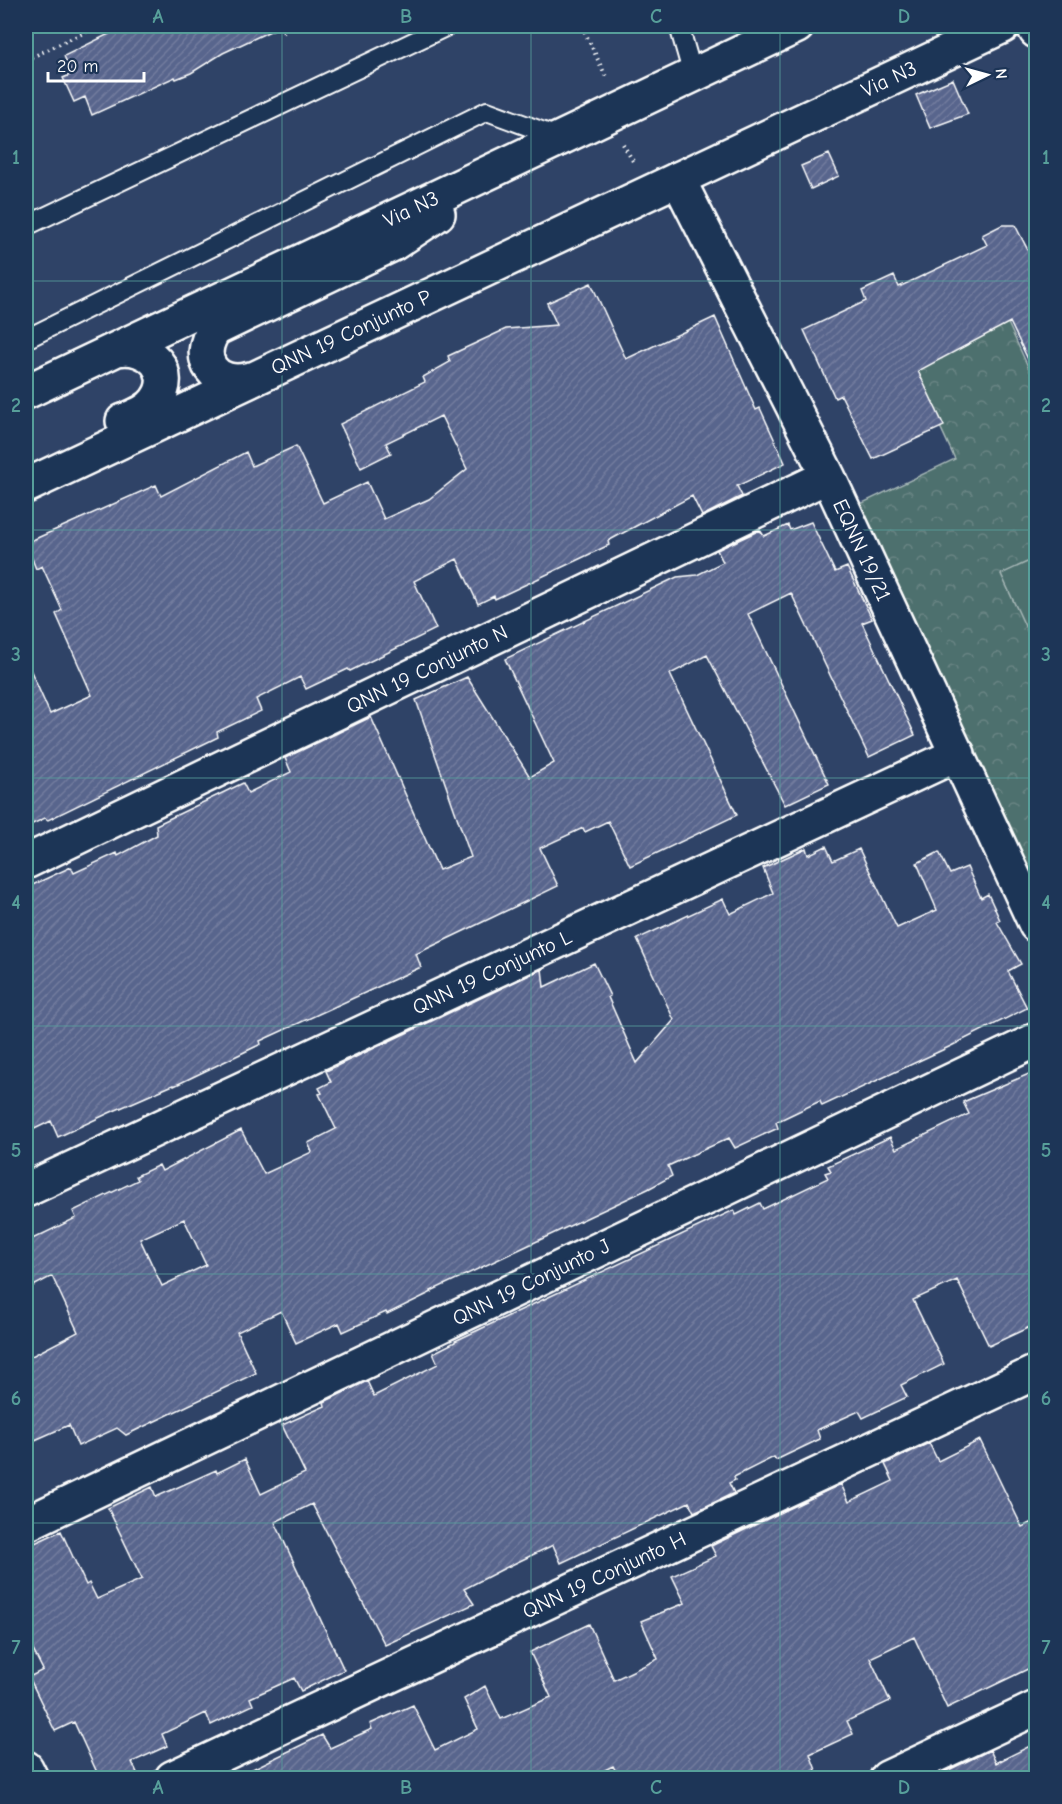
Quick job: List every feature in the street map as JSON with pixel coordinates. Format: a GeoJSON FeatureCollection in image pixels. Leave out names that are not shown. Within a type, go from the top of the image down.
{"type":"FeatureCollection","features":[{"type":"Feature","properties":{"kind":"street","name":"Via N3"},"geometry":{"type":"LineString","coordinates":[[26,392],[797,26]]}},
{"type":"Feature","properties":{"kind":"street","name":"Via N3"},"geometry":{"type":"LineString","coordinates":[[665,185],[1003,26]]}},
{"type":"Feature","properties":{"kind":"street"},"geometry":{"type":"LineString","coordinates":[[1034,26],[1036,31]]}},
{"type":"Feature","properties":{"kind":"street"},"geometry":{"type":"LineString","coordinates":[[250,379],[240,382],[229,381],[212,370],[205,350],[208,338],[215,329],[393,244],[547,144]]}},
{"type":"Feature","properties":{"kind":"street","name":"QNN 19 Conjunto P"},"geometry":{"type":"LineString","coordinates":[[26,486],[665,185]]}},
{"type":"Feature","properties":{"kind":"street","name":"EQNN 19/21"},"geometry":{"type":"LineString","coordinates":[[665,185],[828,476],[1036,925]]}},
{"type":"Feature","properties":{"kind":"street"},"geometry":{"type":"LineString","coordinates":[[26,464],[146,411],[155,403],[161,392],[163,381],[155,360],[138,348],[117,349]]}},
{"type":"Feature","properties":{"kind":"street","name":"QNN 19 Conjunto N"},"geometry":{"type":"LineString","coordinates":[[26,862],[828,476]]}},
{"type":"Feature","properties":{"kind":"street","name":"QNN 19 Conjunto L"},"geometry":{"type":"LineString","coordinates":[[26,1190],[958,754]]}},
{"type":"Feature","properties":{"kind":"street","name":"QNN 19 Conjunto J"},"geometry":{"type":"LineString","coordinates":[[26,1524],[1036,1040]]}},
{"type":"Feature","properties":{"kind":"street","name":"QNN 19 Conjunto H"},"geometry":{"type":"LineString","coordinates":[[172,1779],[1036,1372]]}},
{"type":"Feature","properties":{"kind":"street"},"geometry":{"type":"LineString","coordinates":[[887,1779],[1036,1708]]}},
{"type":"Feature","properties":{"kind":"street"},"geometry":{"type":"LineString","coordinates":[[26,1768],[31,1779]]}},
{"type":"Feature","properties":{"kind":"lane"},"geometry":{"type":"LineString","coordinates":[[26,226],[447,26]]}},
{"type":"Feature","properties":{"kind":"lane"},"geometry":{"type":"LineString","coordinates":[[679,26],[693,75]]}},
{"type":"Feature","properties":{"kind":"lane"},"geometry":{"type":"LineString","coordinates":[[26,339],[487,111],[547,144]]}},
{"type":"Feature","properties":{"kind":"path"},"geometry":{"type":"LineString","coordinates":[[26,60],[98,26]]}},
{"type":"Feature","properties":{"kind":"path"},"geometry":{"type":"LineString","coordinates":[[283,33],[288,26]]}},
{"type":"Feature","properties":{"kind":"path"},"geometry":{"type":"LineString","coordinates":[[582,26],[610,85],[594,92],[606,116],[665,185]]}},
{"type":"Feature","properties":{"kind":"green space"},"geometry":{"type":"Polygon","coordinates":[[[1008,323],[1036,384],[1036,893],[854,507],[955,459],[913,368],[1008,323]]]}},
{"type":"Feature","properties":{"kind":"green space"},"geometry":{"type":"Polygon","coordinates":[[[1036,558],[1036,650],[1001,574],[1036,558]]]}},
{"type":"Feature","properties":{"kind":"building"},"geometry":{"type":"Polygon","coordinates":[[[125,26],[281,26],[223,53],[191,73],[176,79],[175,77],[92,115],[85,97],[74,102],[63,78],[72,74],[64,56],[125,26]]]}},
{"type":"Feature","properties":{"kind":"building"},"geometry":{"type":"Polygon","coordinates":[[[953,79],[968,114],[930,128],[916,95],[953,79]]]}},
{"type":"Feature","properties":{"kind":"building"},"geometry":{"type":"Polygon","coordinates":[[[829,154],[839,176],[811,189],[801,166],[829,154]]]}},
{"type":"Feature","properties":{"kind":"building"},"geometry":{"type":"Polygon","coordinates":[[[1002,225],[1015,225],[1036,266],[1036,376],[1010,322],[918,371],[944,426],[873,459],[841,395],[835,398],[804,330],[866,301],[862,291],[894,276],[899,287],[987,245],[982,235],[1002,225]]]}},
{"type":"Feature","properties":{"kind":"building"},"geometry":{"type":"Polygon","coordinates":[[[591,283],[626,359],[715,317],[756,410],[760,408],[785,463],[737,486],[742,496],[702,516],[692,496],[608,541],[609,545],[495,599],[494,596],[478,604],[457,559],[414,581],[436,629],[350,671],[348,669],[306,689],[300,677],[256,699],[261,711],[217,732],[218,737],[48,820],[45,818],[26,827],[26,660],[50,714],[92,695],[56,614],[62,610],[42,566],[36,569],[26,543],[156,485],[161,496],[246,452],[252,466],[296,446],[323,503],[367,482],[384,519],[429,499],[467,469],[441,416],[386,443],[391,453],[361,468],[340,424],[425,382],[423,377],[450,362],[448,356],[506,329],[557,325],[547,303],[591,283]]]}},
{"type":"Feature","properties":{"kind":"building"},"geometry":{"type":"Polygon","coordinates":[[[811,522],[835,572],[847,567],[872,619],[862,623],[915,735],[869,757],[791,593],[748,614],[829,784],[785,805],[707,655],[670,674],[737,815],[630,866],[608,821],[585,832],[583,828],[540,848],[558,886],[416,954],[421,967],[260,1041],[261,1044],[174,1086],[58,1137],[51,1121],[26,1133],[26,888],[71,867],[74,873],[117,853],[118,856],[157,835],[156,825],[243,783],[248,793],[291,772],[285,758],[371,717],[439,870],[471,857],[416,700],[467,677],[530,777],[554,763],[505,659],[677,577],[697,575],[723,562],[717,550],[760,530],[764,536],[788,525],[790,530],[811,522]]]}},
{"type":"Feature","properties":{"kind":"building"},"geometry":{"type":"Polygon","coordinates":[[[826,846],[833,861],[859,849],[897,928],[937,910],[917,863],[939,852],[950,874],[967,867],[981,898],[988,894],[1000,920],[997,922],[1021,964],[1008,971],[1027,1008],[822,1106],[820,1101],[776,1122],[778,1128],[735,1148],[729,1138],[668,1166],[672,1176],[648,1189],[387,1314],[386,1312],[343,1332],[339,1323],[296,1343],[281,1311],[237,1332],[256,1373],[126,1435],[117,1428],[78,1446],[69,1425],[26,1444],[26,1359],[78,1332],[52,1276],[26,1290],[26,1242],[76,1218],[73,1211],[138,1180],[136,1176],[159,1165],[162,1171],[241,1130],[264,1174],[312,1152],[308,1143],[336,1129],[319,1094],[322,1093],[319,1088],[331,1082],[326,1071],[542,969],[544,987],[594,963],[637,1063],[674,1020],[637,939],[723,899],[730,914],[773,893],[763,868],[806,848],[808,855],[826,846]],[[184,1219],[140,1239],[162,1286],[206,1265],[184,1219]]]}},
{"type":"Feature","properties":{"kind":"building"},"geometry":{"type":"Polygon","coordinates":[[[1036,1071],[1036,1324],[989,1346],[957,1280],[913,1300],[944,1364],[901,1385],[907,1397],[863,1418],[859,1411],[817,1430],[820,1439],[776,1460],[774,1457],[734,1477],[735,1480],[729,1483],[734,1493],[694,1512],[689,1502],[561,1563],[553,1545],[464,1589],[474,1604],[385,1645],[312,1504],[275,1522],[344,1670],[301,1691],[294,1678],[250,1698],[253,1705],[211,1725],[206,1713],[162,1734],[167,1746],[132,1762],[140,1779],[100,1779],[74,1722],[55,1731],[29,1677],[43,1670],[26,1636],[26,1547],[61,1531],[86,1585],[89,1583],[97,1599],[142,1579],[108,1508],[152,1487],[156,1497],[216,1470],[217,1473],[245,1459],[261,1494],[305,1473],[282,1425],[325,1406],[324,1402],[367,1381],[374,1396],[438,1364],[433,1353],[455,1341],[734,1210],[736,1215],[760,1203],[763,1209],[828,1178],[825,1173],[831,1171],[828,1166],[890,1137],[896,1149],[969,1114],[963,1102],[1036,1071]]]}},
{"type":"Feature","properties":{"kind":"building"},"geometry":{"type":"Polygon","coordinates":[[[980,1440],[1022,1527],[1036,1520],[1036,1665],[947,1708],[914,1637],[870,1658],[890,1701],[847,1721],[853,1734],[810,1754],[816,1770],[797,1779],[620,1779],[613,1766],[586,1779],[232,1779],[322,1735],[330,1748],[372,1729],[370,1724],[413,1705],[435,1750],[478,1729],[464,1699],[485,1686],[501,1719],[551,1697],[530,1652],[589,1624],[614,1680],[658,1659],[641,1621],[685,1603],[672,1576],[716,1556],[711,1546],[841,1484],[849,1502],[893,1481],[885,1464],[929,1443],[938,1461],[980,1440]]]}},
{"type":"Feature","properties":{"kind":"building"},"geometry":{"type":"Polygon","coordinates":[[[1036,1743],[1036,1779],[930,1779],[990,1750],[996,1763],[1036,1743]]]}}]}
